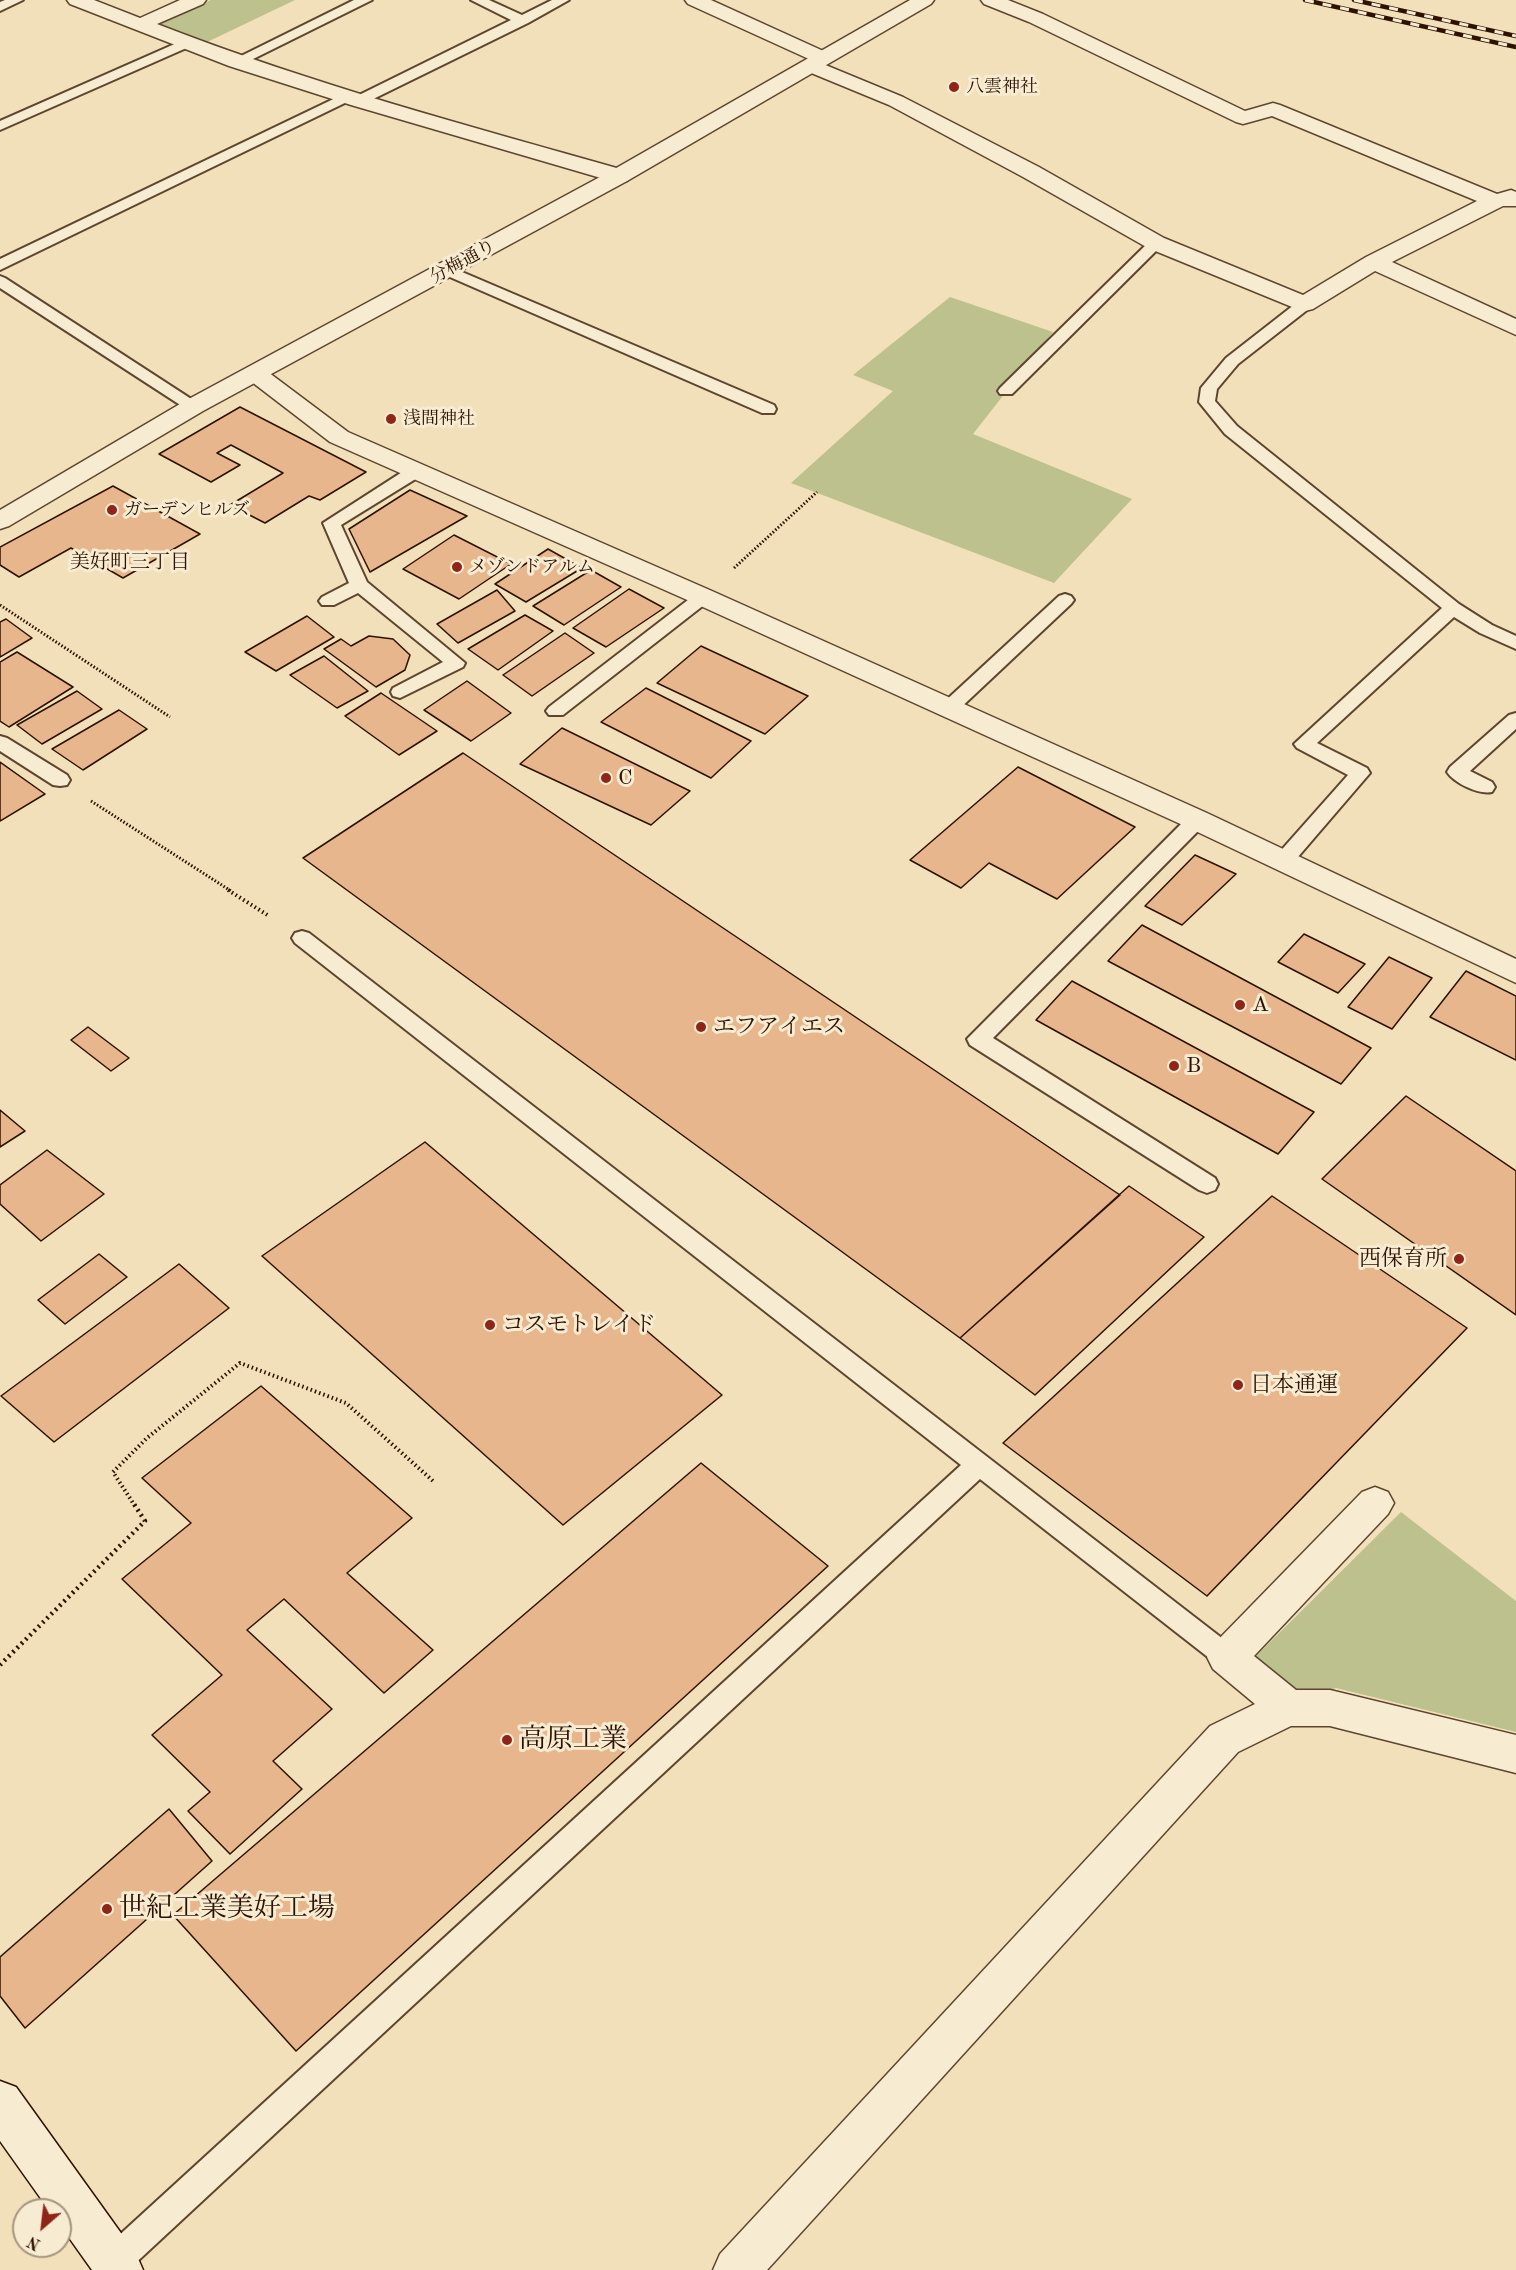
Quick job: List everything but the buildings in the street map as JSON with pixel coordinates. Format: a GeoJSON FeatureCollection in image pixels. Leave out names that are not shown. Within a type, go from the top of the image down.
{"type":"FeatureCollection","features":[{"type":"Feature","properties":{"kind":"street"},"geometry":{"type":"LineString","coordinates":[[77,0],[236,62],[352,99],[619,176]]}},
{"type":"Feature","properties":{"kind":"street"},"geometry":{"type":"LineString","coordinates":[[142,24],[196,0]]}},
{"type":"Feature","properties":{"kind":"street"},"geometry":{"type":"LineString","coordinates":[[695,0],[1031,172],[1156,243],[1305,304],[1374,262],[1509,198]]}},
{"type":"Feature","properties":{"kind":"street","name":"分梅通り"},"geometry":{"type":"LineString","coordinates":[[0,521],[194,406],[448,271],[619,176],[924,0]]}},
{"type":"Feature","properties":{"kind":"street"},"geometry":{"type":"LineString","coordinates":[[991,0],[1036,18],[1243,118],[1273,109],[1509,198]]}},
{"type":"Feature","properties":{"kind":"street"},"geometry":{"type":"LineString","coordinates":[[1374,262],[1516,328]]}},
{"type":"Feature","properties":{"kind":"street"},"geometry":{"type":"LineString","coordinates":[[256,374],[339,437],[703,597],[1197,820],[1516,972]]}},
{"type":"Feature","properties":{"kind":"street"},"geometry":{"type":"LineString","coordinates":[[1288,1708],[1227,1657],[1375,1503]]}},
{"type":"Feature","properties":{"kind":"street"},"geometry":{"type":"LineString","coordinates":[[736,2270],[1224,1738],[1288,1708],[1330,1708],[1516,1754]]}},
{"type":"Feature","properties":{"kind":"street"},"geometry":{"type":"LineString","coordinates":[[0,2103],[117,2266]]}},
{"type":"Feature","properties":{"kind":"lane"},"geometry":{"type":"LineString","coordinates":[[0,7],[16,0]]}},
{"type":"Feature","properties":{"kind":"lane"},"geometry":{"type":"LineString","coordinates":[[236,62],[365,0]]}},
{"type":"Feature","properties":{"kind":"lane"},"geometry":{"type":"LineString","coordinates":[[478,0],[523,20]]}},
{"type":"Feature","properties":{"kind":"lane"},"geometry":{"type":"LineString","coordinates":[[0,265],[562,0]]}},
{"type":"Feature","properties":{"kind":"lane"},"geometry":{"type":"LineString","coordinates":[[0,126],[186,43]]}},
{"type":"Feature","properties":{"kind":"lane"},"geometry":{"type":"LineString","coordinates":[[1006,391],[1156,243]]}},
{"type":"Feature","properties":{"kind":"lane"},"geometry":{"type":"LineString","coordinates":[[448,271],[768,409]]}},
{"type":"Feature","properties":{"kind":"lane"},"geometry":{"type":"LineString","coordinates":[[0,281],[194,406]]}},
{"type":"Feature","properties":{"kind":"lane"},"geometry":{"type":"LineString","coordinates":[[1305,304],[1232,361],[1209,388],[1207,402],[1231,430],[1453,608],[1486,629],[1516,643]]}},
{"type":"Feature","properties":{"kind":"lane"},"geometry":{"type":"LineString","coordinates":[[400,692],[456,663],[359,585],[332,523],[416,471]]}},
{"type":"Feature","properties":{"kind":"lane"},"geometry":{"type":"LineString","coordinates":[[328,601],[359,585]]}},
{"type":"Feature","properties":{"kind":"lane"},"geometry":{"type":"LineString","coordinates":[[556,711],[703,597]]}},
{"type":"Feature","properties":{"kind":"lane"},"geometry":{"type":"LineString","coordinates":[[949,708],[1065,600]]}},
{"type":"Feature","properties":{"kind":"lane"},"geometry":{"type":"LineString","coordinates":[[1284,860],[1360,773],[1304,744],[1453,608]]}},
{"type":"Feature","properties":{"kind":"lane"},"geometry":{"type":"LineString","coordinates":[[1485,787],[1456,772],[1516,719]]}},
{"type":"Feature","properties":{"kind":"lane"},"geometry":{"type":"LineString","coordinates":[[0,742],[60,780]]}},
{"type":"Feature","properties":{"kind":"lane"},"geometry":{"type":"LineString","coordinates":[[1197,820],[978,1039],[1207,1184]]}},
{"type":"Feature","properties":{"kind":"lane"},"geometry":{"type":"LineString","coordinates":[[302,938],[1227,1657]]}},
{"type":"Feature","properties":{"kind":"lane"},"geometry":{"type":"LineString","coordinates":[[117,2266],[980,1463]]}},
{"type":"Feature","properties":{"kind":"path"},"geometry":{"type":"LineString","coordinates":[[703,597],[816,492]]}},
{"type":"Feature","properties":{"kind":"path"},"geometry":{"type":"LineString","coordinates":[[0,605],[170,717]]}},
{"type":"Feature","properties":{"kind":"path"},"geometry":{"type":"LineString","coordinates":[[60,780],[302,938]]}},
{"type":"Feature","properties":{"kind":"path"},"geometry":{"type":"LineString","coordinates":[[0,1665],[145,1521],[113,1472],[147,1438],[240,1363],[346,1403],[433,1481]]}},
{"type":"Feature","properties":{"kind":"green space"},"geometry":{"type":"Polygon","coordinates":[[[211,0],[295,0],[203,44],[155,26],[211,0]]]}},
{"type":"Feature","properties":{"kind":"green space"},"geometry":{"type":"Polygon","coordinates":[[[950,297],[1053,332],[973,434],[1132,499],[1054,583],[791,483],[893,391],[853,375],[950,297]]]}},
{"type":"Feature","properties":{"kind":"green space"},"geometry":{"type":"Polygon","coordinates":[[[1401,1512],[1516,1601],[1516,1732],[1336,1688],[1306,1699],[1253,1659],[1401,1512]]]}},
{"type":"Feature","properties":{"kind":"railway"},"geometry":{"type":"LineString","coordinates":[[1305,0],[1516,47]]}},
{"type":"Feature","properties":{"kind":"railway"},"geometry":{"type":"LineString","coordinates":[[1354,0],[1516,36]]}},
{"type":"Feature","properties":{"kind":"place","name":"八雲神社"},"geometry":{"type":"Point","coordinates":[954,87]}},
{"type":"Feature","properties":{"kind":"place","name":"浅間神社"},"geometry":{"type":"Point","coordinates":[391,419]}},
{"type":"Feature","properties":{"kind":"place","name":"ガーデンヒルズ"},"geometry":{"type":"Point","coordinates":[112,510]}},
{"type":"Feature","properties":{"kind":"place","name":"メゾンドアルム"},"geometry":{"type":"Point","coordinates":[457,567]}},
{"type":"Feature","properties":{"kind":"place","name":"C"},"geometry":{"type":"Point","coordinates":[606,778]}},
{"type":"Feature","properties":{"kind":"place","name":"A"},"geometry":{"type":"Point","coordinates":[1240,1005]}},
{"type":"Feature","properties":{"kind":"place","name":"エフアイエス"},"geometry":{"type":"Point","coordinates":[701,1027]}},
{"type":"Feature","properties":{"kind":"place","name":"B"},"geometry":{"type":"Point","coordinates":[1174,1066]}},
{"type":"Feature","properties":{"kind":"place","name":"西保育所"},"geometry":{"type":"Point","coordinates":[1459,1259]}},
{"type":"Feature","properties":{"kind":"place","name":"コスモトレイド"},"geometry":{"type":"Point","coordinates":[490,1325]}},
{"type":"Feature","properties":{"kind":"place","name":"日本通運"},"geometry":{"type":"Point","coordinates":[1238,1385]}},
{"type":"Feature","properties":{"kind":"place","name":"高原工業"},"geometry":{"type":"Point","coordinates":[507,1740]}},
{"type":"Feature","properties":{"kind":"place","name":"世紀工業美好工場"},"geometry":{"type":"Point","coordinates":[107,1909]}},
{"type":"Feature","properties":{"kind":"district","name":"美好町三丁目"},"geometry":{"type":"Point","coordinates":[130,563]}}]}
